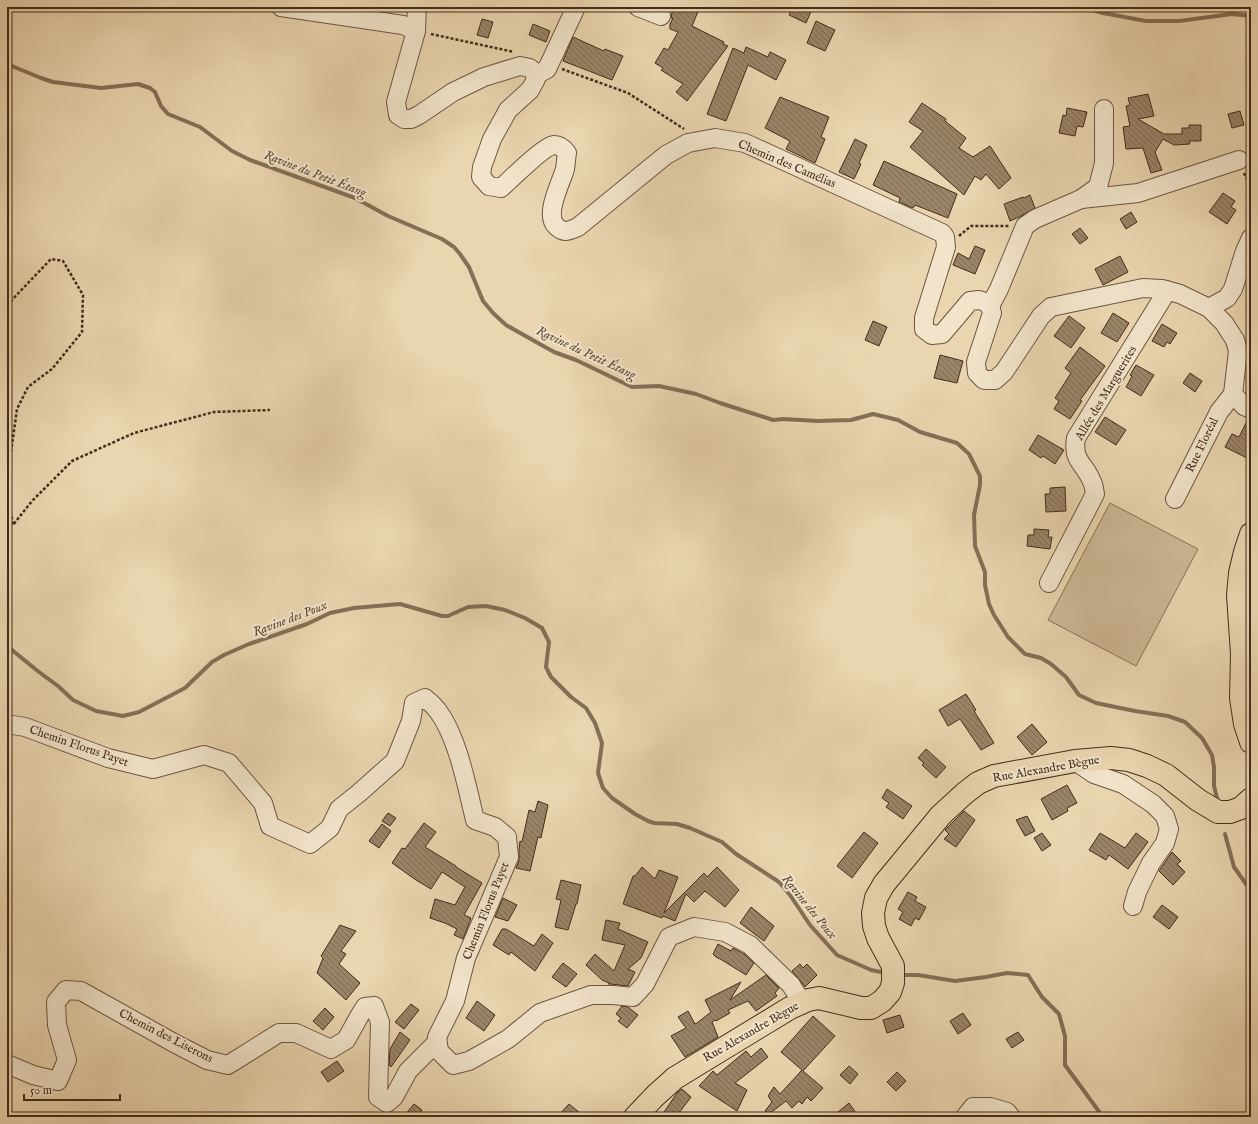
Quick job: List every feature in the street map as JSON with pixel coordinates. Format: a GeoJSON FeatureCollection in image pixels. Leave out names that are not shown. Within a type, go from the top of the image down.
{"type":"FeatureCollection","features":[{"type":"Feature","properties":{"kind":"main road"},"geometry":{"type":"LineString","coordinates":[[1251,534],[1240,573],[1238,596],[1242,654],[1241,698],[1245,724],[1251,742]]}},
{"type":"Feature","properties":{"kind":"main road","name":"Rue Alexandre Bègue"},"geometry":{"type":"LineString","coordinates":[[635,1117],[675,1078],[802,1002],[819,998],[861,1008],[871,1008],[882,1001],[890,992],[893,972],[874,926],[872,913],[876,898],[884,884],[941,814],[964,793],[978,783],[994,776],[1075,761],[1111,758],[1129,760],[1166,775],[1198,800],[1218,812],[1230,812],[1241,808],[1251,799]]}},
{"type":"Feature","properties":{"kind":"street"},"geometry":{"type":"LineString","coordinates":[[281,7],[403,25],[416,30]]}},
{"type":"Feature","properties":{"kind":"street"},"geometry":{"type":"LineString","coordinates":[[417,7],[416,30],[396,102],[398,115],[404,119],[411,119],[419,115],[454,92],[484,77],[520,66],[544,69],[576,7]]}},
{"type":"Feature","properties":{"kind":"street"},"geometry":{"type":"LineString","coordinates":[[638,7],[661,16]]}},
{"type":"Feature","properties":{"kind":"street","name":"Chemin des Camélias"},"geometry":{"type":"LineString","coordinates":[[544,69],[530,90],[508,110],[495,133],[482,167],[481,178],[489,186],[501,188],[545,148],[554,145],[562,147],[567,153],[566,168],[551,210],[552,222],[560,230],[568,231],[578,227],[666,155],[688,143],[714,138],[745,143],[942,232],[945,237],[946,247]]}},
{"type":"Feature","properties":{"kind":"street"},"geometry":{"type":"LineString","coordinates":[[990,306],[999,289],[1025,226],[1035,219],[1081,199],[1098,187],[1104,163],[1104,109]]}},
{"type":"Feature","properties":{"kind":"street"},"geometry":{"type":"LineString","coordinates":[[1081,199],[1138,193],[1239,160]]}},
{"type":"Feature","properties":{"kind":"street"},"geometry":{"type":"LineString","coordinates":[[1209,308],[1227,298],[1232,289],[1244,251],[1251,238]]}},
{"type":"Feature","properties":{"kind":"street"},"geometry":{"type":"LineString","coordinates":[[946,247],[924,318],[924,328],[932,335],[942,334],[970,301],[979,300],[990,306],[992,313],[976,362],[977,373],[984,380],[995,380],[1004,372],[1041,316],[1051,307],[1143,288],[1166,290],[1180,294],[1209,308],[1224,322],[1235,340],[1238,351],[1233,394],[1244,406],[1251,409]]}},
{"type":"Feature","properties":{"kind":"street","name":"Allée des Marguerites"},"geometry":{"type":"LineString","coordinates":[[1049,583],[1095,494],[1092,482],[1076,456],[1076,438],[1164,296],[1166,290]]}},
{"type":"Feature","properties":{"kind":"street","name":"Rue Floréal"},"geometry":{"type":"LineString","coordinates":[[1175,499],[1219,412],[1233,394]]}},
{"type":"Feature","properties":{"kind":"street","name":"Chemin Florus Payet"},"geometry":{"type":"LineString","coordinates":[[7,724],[25,727],[108,758],[153,769],[204,755],[229,763],[263,803],[270,826],[310,844],[330,828],[339,809],[395,761],[411,721],[414,703],[425,698],[438,711],[449,730],[461,764],[475,820],[495,827],[508,837],[509,857],[466,958],[455,1001],[437,1037],[437,1042]]}},
{"type":"Feature","properties":{"kind":"street"},"geometry":{"type":"LineString","coordinates":[[1075,761],[1094,774],[1123,784],[1152,804],[1165,816],[1169,829],[1165,843],[1151,863],[1137,892],[1133,906]]}},
{"type":"Feature","properties":{"kind":"street"},"geometry":{"type":"LineString","coordinates":[[437,1042],[438,1051],[453,1064],[469,1061],[508,1039],[540,1013],[591,995],[613,995],[633,998],[645,984],[669,937],[694,927],[725,932],[750,945],[791,985],[802,1002]]}},
{"type":"Feature","properties":{"kind":"street","name":"Chemin des Liserons"},"geometry":{"type":"LineString","coordinates":[[7,1064],[33,1075],[58,1081],[67,1060],[57,1025],[56,1002],[66,990],[81,991],[207,1060],[228,1065],[279,1033],[296,1033],[332,1049],[346,1040],[365,1006],[374,1006],[380,1022],[378,1097],[387,1103],[394,1097],[408,1071],[437,1042]]}},
{"type":"Feature","properties":{"kind":"street"},"geometry":{"type":"LineString","coordinates":[[965,1117],[973,1108],[990,1107],[1007,1112],[1011,1117]]}},
{"type":"Feature","properties":{"kind":"path"},"geometry":{"type":"LineString","coordinates":[[416,30],[518,53]]}},
{"type":"Feature","properties":{"kind":"path"},"geometry":{"type":"LineString","coordinates":[[544,69],[628,93],[702,140]]}},
{"type":"Feature","properties":{"kind":"path"},"geometry":{"type":"LineString","coordinates":[[946,247],[971,226],[1025,226]]}},
{"type":"Feature","properties":{"kind":"path"},"geometry":{"type":"LineString","coordinates":[[7,305],[51,260],[63,261],[83,295],[82,332],[52,369],[28,387],[17,409],[7,481]]}},
{"type":"Feature","properties":{"kind":"path"},"geometry":{"type":"LineString","coordinates":[[7,492],[13,524],[32,501],[72,461],[134,433],[214,412],[270,410]]}},
{"type":"Feature","properties":{"kind":"shaded area"},"geometry":{"type":"Polygon","coordinates":[[[1110,503],[1198,549],[1136,666],[1048,620],[1110,503]]]}},
{"type":"Feature","properties":{"kind":"building"},"geometry":{"type":"Polygon","coordinates":[[[675,7],[700,7],[692,26],[724,42],[723,44],[728,46],[687,101],[676,92],[683,84],[661,70],[663,68],[655,63],[664,48],[668,50],[678,32],[670,29],[670,24],[673,18],[671,18],[671,15],[675,7]]]}},
{"type":"Feature","properties":{"kind":"building"},"geometry":{"type":"Polygon","coordinates":[[[792,7],[813,7],[806,23],[789,15],[792,7]]]}},
{"type":"Feature","properties":{"kind":"building"},"geometry":{"type":"Polygon","coordinates":[[[482,19],[493,22],[488,38],[477,35],[482,19]]]}},
{"type":"Feature","properties":{"kind":"building"},"geometry":{"type":"Polygon","coordinates":[[[816,21],[835,30],[825,51],[807,43],[816,21]]]}},
{"type":"Feature","properties":{"kind":"building"},"geometry":{"type":"Polygon","coordinates":[[[533,24],[550,31],[546,42],[529,35],[533,24]]]}},
{"type":"Feature","properties":{"kind":"building"},"geometry":{"type":"Polygon","coordinates":[[[573,37],[604,51],[605,49],[623,56],[612,80],[563,61],[573,37]]]}},
{"type":"Feature","properties":{"kind":"building"},"geometry":{"type":"Polygon","coordinates":[[[746,47],[768,57],[770,52],[786,60],[776,80],[748,65],[726,121],[707,114],[733,48],[744,53],[746,47]]]}},
{"type":"Feature","properties":{"kind":"building"},"geometry":{"type":"Polygon","coordinates":[[[1148,94],[1154,116],[1138,119],[1164,134],[1182,134],[1182,128],[1189,128],[1189,125],[1201,125],[1201,141],[1189,141],[1190,144],[1174,145],[1163,139],[1155,152],[1162,170],[1151,173],[1143,148],[1126,149],[1123,127],[1130,126],[1126,106],[1130,105],[1128,98],[1148,94]]]}},
{"type":"Feature","properties":{"kind":"building"},"geometry":{"type":"Polygon","coordinates":[[[780,97],[829,117],[821,137],[825,139],[815,163],[786,149],[790,141],[765,128],[780,97]]]}},
{"type":"Feature","properties":{"kind":"building"},"geometry":{"type":"Polygon","coordinates":[[[922,103],[946,119],[945,121],[966,138],[959,148],[973,157],[990,146],[1011,178],[999,189],[986,174],[981,180],[975,176],[964,195],[910,147],[923,131],[909,122],[922,103]]]}},
{"type":"Feature","properties":{"kind":"building"},"geometry":{"type":"Polygon","coordinates":[[[1067,108],[1087,112],[1083,127],[1077,126],[1075,136],[1059,133],[1063,115],[1066,116],[1067,108]]]}},
{"type":"Feature","properties":{"kind":"building"},"geometry":{"type":"Polygon","coordinates":[[[1240,111],[1244,125],[1232,128],[1228,114],[1240,111]]]}},
{"type":"Feature","properties":{"kind":"building"},"geometry":{"type":"Polygon","coordinates":[[[855,139],[867,145],[854,179],[839,172],[855,139]]]}},
{"type":"Feature","properties":{"kind":"building"},"geometry":{"type":"Polygon","coordinates":[[[884,161],[957,194],[948,218],[915,205],[913,208],[899,202],[900,198],[873,185],[884,161]]]}},
{"type":"Feature","properties":{"kind":"building"},"geometry":{"type":"Polygon","coordinates":[[[1223,193],[1235,201],[1231,207],[1236,210],[1227,224],[1209,212],[1223,193]]]}},
{"type":"Feature","properties":{"kind":"building"},"geometry":{"type":"Polygon","coordinates":[[[1030,195],[1035,208],[1010,221],[1004,204],[1030,195]]]}},
{"type":"Feature","properties":{"kind":"building"},"geometry":{"type":"Polygon","coordinates":[[[1131,212],[1137,222],[1126,229],[1120,219],[1131,212]]]}},
{"type":"Feature","properties":{"kind":"building"},"geometry":{"type":"Polygon","coordinates":[[[1080,228],[1088,238],[1080,244],[1072,234],[1080,228]]]}},
{"type":"Feature","properties":{"kind":"building"},"geometry":{"type":"Polygon","coordinates":[[[975,246],[985,250],[975,274],[953,265],[958,253],[969,259],[975,246]]]}},
{"type":"Feature","properties":{"kind":"building"},"geometry":{"type":"Polygon","coordinates":[[[1120,256],[1128,272],[1103,285],[1095,269],[1120,256]]]}},
{"type":"Feature","properties":{"kind":"building"},"geometry":{"type":"Polygon","coordinates":[[[1113,313],[1129,323],[1117,342],[1101,333],[1113,313]]]}},
{"type":"Feature","properties":{"kind":"building"},"geometry":{"type":"Polygon","coordinates":[[[1069,316],[1085,328],[1071,348],[1054,336],[1069,316]]]}},
{"type":"Feature","properties":{"kind":"building"},"geometry":{"type":"Polygon","coordinates":[[[873,321],[887,327],[879,346],[865,340],[873,321]]]}},
{"type":"Feature","properties":{"kind":"building"},"geometry":{"type":"Polygon","coordinates":[[[1162,324],[1177,333],[1170,344],[1167,342],[1164,347],[1152,341],[1162,324]]]}},
{"type":"Feature","properties":{"kind":"building"},"geometry":{"type":"Polygon","coordinates":[[[1080,347],[1105,366],[1080,400],[1082,401],[1070,419],[1054,409],[1059,401],[1055,398],[1071,373],[1065,368],[1080,347]]]}},
{"type":"Feature","properties":{"kind":"building"},"geometry":{"type":"Polygon","coordinates":[[[940,355],[963,361],[957,383],[934,378],[940,355]]]}},
{"type":"Feature","properties":{"kind":"building"},"geometry":{"type":"Polygon","coordinates":[[[1136,365],[1154,375],[1141,396],[1126,387],[1132,376],[1130,375],[1136,365]]]}},
{"type":"Feature","properties":{"kind":"building"},"geometry":{"type":"Polygon","coordinates":[[[1190,373],[1202,381],[1195,392],[1183,383],[1190,373]]]}},
{"type":"Feature","properties":{"kind":"building"},"geometry":{"type":"Polygon","coordinates":[[[1105,417],[1126,430],[1116,445],[1095,432],[1105,417]]]}},
{"type":"Feature","properties":{"kind":"building"},"geometry":{"type":"Polygon","coordinates":[[[1248,419],[1251,419],[1251,460],[1225,447],[1232,434],[1239,437],[1248,419]]]}},
{"type":"Feature","properties":{"kind":"building"},"geometry":{"type":"Polygon","coordinates":[[[1038,435],[1064,450],[1055,464],[1043,456],[1041,458],[1029,450],[1038,435]]]}},
{"type":"Feature","properties":{"kind":"building"},"geometry":{"type":"Polygon","coordinates":[[[1065,487],[1066,511],[1046,512],[1045,494],[1050,494],[1050,488],[1065,487]]]}},
{"type":"Feature","properties":{"kind":"building"},"geometry":{"type":"Polygon","coordinates":[[[1034,529],[1049,530],[1048,537],[1052,537],[1050,549],[1027,546],[1028,535],[1034,535],[1034,529]]]}},
{"type":"Feature","properties":{"kind":"building"},"geometry":{"type":"Polygon","coordinates":[[[966,694],[976,710],[974,711],[994,743],[981,750],[960,719],[948,726],[939,710],[966,694]]]}},
{"type":"Feature","properties":{"kind":"building"},"geometry":{"type":"Polygon","coordinates":[[[1032,724],[1047,742],[1032,755],[1017,737],[1032,724]]]}},
{"type":"Feature","properties":{"kind":"building"},"geometry":{"type":"Polygon","coordinates":[[[926,749],[946,767],[936,778],[922,765],[924,763],[918,758],[926,749]]]}},
{"type":"Feature","properties":{"kind":"building"},"geometry":{"type":"Polygon","coordinates":[[[1067,785],[1077,803],[1067,808],[1068,811],[1052,820],[1041,799],[1067,785]]]}},
{"type":"Feature","properties":{"kind":"building"},"geometry":{"type":"Polygon","coordinates":[[[887,789],[912,806],[903,819],[886,807],[889,803],[882,798],[887,789]]]}},
{"type":"Feature","properties":{"kind":"building"},"geometry":{"type":"Polygon","coordinates":[[[538,801],[548,805],[541,838],[538,837],[530,871],[516,868],[519,861],[520,841],[522,842],[529,810],[535,812],[538,801]]]}},
{"type":"Feature","properties":{"kind":"building"},"geometry":{"type":"Polygon","coordinates":[[[964,811],[975,820],[956,847],[944,839],[949,834],[945,830],[964,811]]]}},
{"type":"Feature","properties":{"kind":"building"},"geometry":{"type":"Polygon","coordinates":[[[388,813],[396,818],[390,826],[382,821],[388,813]]]}},
{"type":"Feature","properties":{"kind":"building"},"geometry":{"type":"Polygon","coordinates":[[[1027,816],[1035,831],[1025,836],[1016,820],[1027,816]]]}},
{"type":"Feature","properties":{"kind":"building"},"geometry":{"type":"Polygon","coordinates":[[[424,823],[436,832],[425,847],[482,883],[464,915],[471,918],[463,939],[454,935],[457,929],[430,918],[435,899],[455,905],[465,887],[442,872],[431,889],[392,863],[402,848],[405,849],[424,823]]]}},
{"type":"Feature","properties":{"kind":"building"},"geometry":{"type":"Polygon","coordinates":[[[382,824],[391,831],[379,848],[369,841],[382,824]]]}},
{"type":"Feature","properties":{"kind":"building"},"geometry":{"type":"Polygon","coordinates":[[[864,832],[878,843],[852,878],[837,866],[864,832]]]}},
{"type":"Feature","properties":{"kind":"building"},"geometry":{"type":"Polygon","coordinates":[[[1042,833],[1051,845],[1042,851],[1034,838],[1042,833]]]}},
{"type":"Feature","properties":{"kind":"building"},"geometry":{"type":"Polygon","coordinates":[[[1100,833],[1125,848],[1136,833],[1148,842],[1128,869],[1109,855],[1106,860],[1089,850],[1100,833]]]}},
{"type":"Feature","properties":{"kind":"building"},"geometry":{"type":"Polygon","coordinates":[[[1172,852],[1181,861],[1177,864],[1185,872],[1173,885],[1159,871],[1172,852]]]}},
{"type":"Feature","properties":{"kind":"building"},"geometry":{"type":"Polygon","coordinates":[[[642,867],[655,879],[659,870],[678,877],[664,913],[704,873],[707,877],[717,867],[739,890],[725,907],[705,891],[694,902],[686,894],[675,921],[663,916],[662,918],[623,904],[633,876],[635,876],[642,867]]]}},
{"type":"Feature","properties":{"kind":"building"},"geometry":{"type":"Polygon","coordinates":[[[561,880],[581,885],[577,904],[568,930],[555,927],[561,900],[556,899],[561,880]]]}},
{"type":"Feature","properties":{"kind":"building"},"geometry":{"type":"Polygon","coordinates":[[[908,892],[917,897],[915,901],[926,907],[919,920],[915,918],[911,926],[899,919],[903,912],[898,909],[908,892]]]}},
{"type":"Feature","properties":{"kind":"building"},"geometry":{"type":"Polygon","coordinates":[[[503,898],[517,905],[508,921],[495,917],[503,898]]]}},
{"type":"Feature","properties":{"kind":"building"},"geometry":{"type":"Polygon","coordinates":[[[1162,905],[1178,917],[1169,929],[1153,917],[1162,905]]]}},
{"type":"Feature","properties":{"kind":"building"},"geometry":{"type":"Polygon","coordinates":[[[751,907],[774,926],[764,941],[740,923],[751,907]]]}},
{"type":"Feature","properties":{"kind":"building"},"geometry":{"type":"Polygon","coordinates":[[[606,920],[620,923],[618,929],[648,942],[641,958],[628,969],[635,972],[628,986],[608,984],[609,983],[602,980],[586,965],[595,954],[614,971],[625,945],[602,940],[606,920]]]}},
{"type":"Feature","properties":{"kind":"building"},"geometry":{"type":"Polygon","coordinates":[[[340,925],[356,931],[341,951],[346,954],[339,964],[360,983],[346,1000],[317,973],[323,958],[321,956],[340,925]]]}},
{"type":"Feature","properties":{"kind":"building"},"geometry":{"type":"Polygon","coordinates":[[[502,929],[506,929],[534,946],[542,934],[553,943],[535,971],[511,952],[509,955],[493,945],[502,929]]]}},
{"type":"Feature","properties":{"kind":"building"},"geometry":{"type":"Polygon","coordinates":[[[718,944],[731,951],[733,948],[744,954],[754,963],[746,975],[713,954],[718,944]]]}},
{"type":"Feature","properties":{"kind":"building"},"geometry":{"type":"Polygon","coordinates":[[[563,963],[577,974],[566,987],[552,977],[563,963]]]}},
{"type":"Feature","properties":{"kind":"building"},"geometry":{"type":"Polygon","coordinates":[[[800,964],[803,968],[807,964],[817,975],[805,987],[792,971],[800,964]]]}},
{"type":"Feature","properties":{"kind":"building"},"geometry":{"type":"Polygon","coordinates":[[[766,975],[779,988],[775,993],[777,996],[756,1011],[748,1001],[728,1010],[730,1013],[712,1022],[718,1037],[685,1057],[671,1036],[686,1028],[678,1017],[688,1011],[695,1024],[711,1012],[705,1000],[741,982],[730,1000],[766,975]]]}},
{"type":"Feature","properties":{"kind":"building"},"geometry":{"type":"Polygon","coordinates":[[[477,1001],[495,1015],[484,1031],[466,1018],[477,1001]]]}},
{"type":"Feature","properties":{"kind":"building"},"geometry":{"type":"Polygon","coordinates":[[[411,1004],[419,1010],[404,1029],[395,1022],[411,1004]]]}},
{"type":"Feature","properties":{"kind":"building"},"geometry":{"type":"Polygon","coordinates":[[[622,1006],[628,1007],[638,1015],[627,1028],[618,1021],[621,1018],[616,1014],[622,1006]]]}},
{"type":"Feature","properties":{"kind":"building"},"geometry":{"type":"Polygon","coordinates":[[[325,1008],[334,1017],[323,1030],[313,1021],[325,1008]]]}},
{"type":"Feature","properties":{"kind":"building"},"geometry":{"type":"Polygon","coordinates":[[[963,1013],[971,1025],[958,1034],[950,1021],[963,1013]]]}},
{"type":"Feature","properties":{"kind":"building"},"geometry":{"type":"Polygon","coordinates":[[[900,1015],[904,1027],[887,1033],[883,1020],[900,1015]]]}},
{"type":"Feature","properties":{"kind":"building"},"geometry":{"type":"Polygon","coordinates":[[[813,1016],[835,1036],[803,1071],[823,1088],[811,1101],[807,1097],[802,1104],[799,1101],[792,1108],[786,1101],[769,1114],[765,1111],[772,1102],[768,1096],[774,1087],[780,1094],[802,1070],[781,1052],[813,1016]]]}},
{"type":"Feature","properties":{"kind":"building"},"geometry":{"type":"Polygon","coordinates":[[[400,1032],[410,1040],[391,1067],[389,1065],[390,1049],[400,1032]]]}},
{"type":"Feature","properties":{"kind":"building"},"geometry":{"type":"Polygon","coordinates":[[[1018,1032],[1024,1040],[1012,1048],[1006,1039],[1018,1032]]]}},
{"type":"Feature","properties":{"kind":"building"},"geometry":{"type":"Polygon","coordinates":[[[761,1048],[768,1057],[735,1083],[747,1090],[737,1111],[699,1086],[713,1071],[717,1075],[746,1051],[751,1057],[761,1048]]]}},
{"type":"Feature","properties":{"kind":"building"},"geometry":{"type":"Polygon","coordinates":[[[337,1061],[344,1071],[328,1082],[321,1072],[337,1061]]]}},
{"type":"Feature","properties":{"kind":"building"},"geometry":{"type":"Polygon","coordinates":[[[849,1066],[858,1074],[850,1084],[840,1075],[849,1066]]]}},
{"type":"Feature","properties":{"kind":"building"},"geometry":{"type":"Polygon","coordinates":[[[897,1072],[906,1081],[896,1091],[887,1082],[897,1072]]]}},
{"type":"Feature","properties":{"kind":"building"},"geometry":{"type":"Polygon","coordinates":[[[682,1089],[691,1097],[676,1117],[670,1117],[664,1112],[677,1093],[682,1089]]]}},
{"type":"Feature","properties":{"kind":"building"},"geometry":{"type":"Polygon","coordinates":[[[849,1103],[856,1113],[851,1117],[832,1117],[849,1103]]]}},
{"type":"Feature","properties":{"kind":"building"},"geometry":{"type":"Polygon","coordinates":[[[414,1104],[422,1110],[417,1117],[403,1117],[414,1104]]]}},
{"type":"Feature","properties":{"kind":"building"},"geometry":{"type":"Polygon","coordinates":[[[569,1104],[585,1117],[557,1117],[569,1104]]]}},
{"type":"Feature","properties":{"kind":"waterway"},"geometry":{"type":"LineString","coordinates":[[1082,7],[1103,13],[1146,21],[1179,21],[1232,14],[1251,16]]}},
{"type":"Feature","properties":{"kind":"waterway","name":"Ravine du Petit Étang"},"geometry":{"type":"LineString","coordinates":[[7,64],[53,82],[101,88],[138,84],[150,88],[155,92],[161,106],[168,114],[200,127],[232,151],[250,160],[355,198],[388,216],[442,239],[454,247],[460,254],[469,267],[483,301],[506,325],[554,352],[576,360],[632,387],[659,386],[696,394],[773,420],[851,420],[873,414],[898,420],[920,432],[957,443],[969,454],[980,476],[980,485],[974,515],[975,546],[985,572],[985,585],[989,604],[1008,637],[1025,654],[1041,658],[1051,664],[1066,677],[1079,695],[1096,703],[1168,716],[1185,722],[1202,738],[1212,755],[1214,767],[1214,786],[1217,798]]}},
{"type":"Feature","properties":{"kind":"waterway","name":"Ravine des Poux"},"geometry":{"type":"LineString","coordinates":[[7,646],[58,686],[73,700],[96,711],[123,716],[139,712],[185,688],[212,662],[224,655],[249,644],[307,624],[330,613],[354,608],[400,604],[442,616],[448,616],[468,607],[486,606],[505,610],[525,618],[542,628],[549,642],[546,667],[551,677],[571,697],[586,708],[595,723],[602,743],[598,773],[603,788],[612,798],[648,821],[654,823],[677,824],[722,842],[736,854],[779,882],[790,895],[810,925],[837,955],[871,970],[886,973]]}},
{"type":"Feature","properties":{"kind":"waterway","name":"Ravine du Petit Étang"},"geometry":{"type":"LineString","coordinates":[[1225,834],[1234,867],[1251,891]]}},
{"type":"Feature","properties":{"kind":"waterway","name":"Ravine des Poux"},"geometry":{"type":"LineString","coordinates":[[899,975],[918,975],[955,981],[1007,973],[1028,975],[1042,997],[1059,1014],[1065,1036],[1065,1065],[1103,1117]]}}]}
